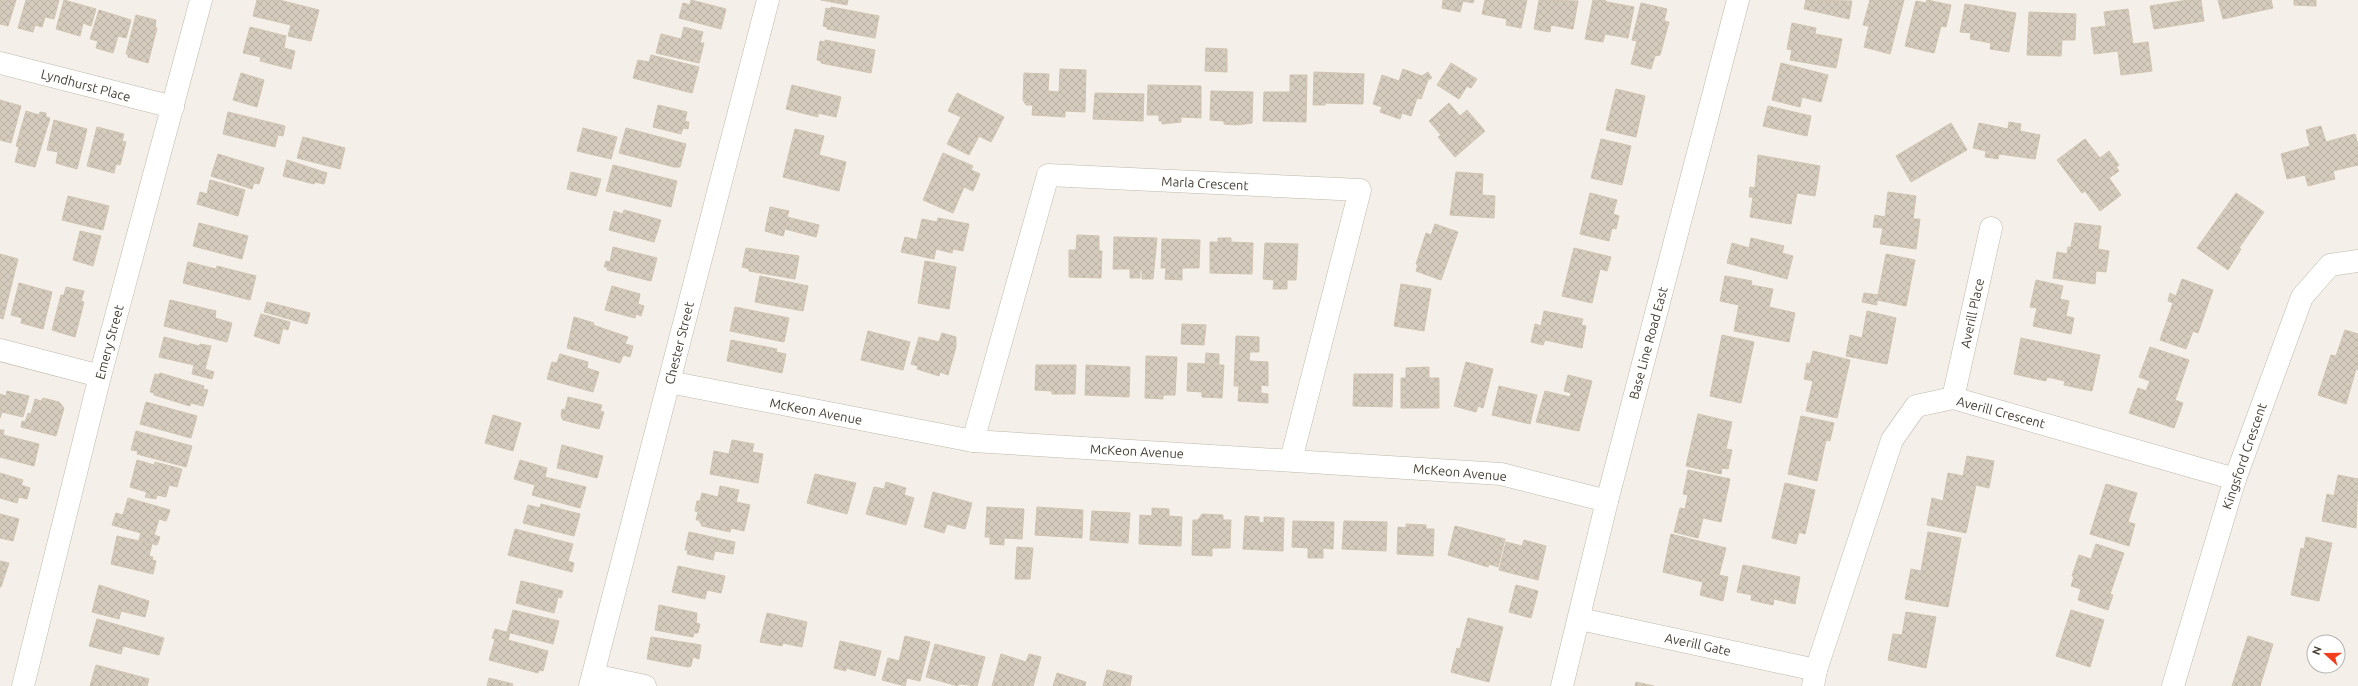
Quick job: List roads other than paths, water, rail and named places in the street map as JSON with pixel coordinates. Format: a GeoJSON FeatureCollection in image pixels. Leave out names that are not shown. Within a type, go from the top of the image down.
{"type":"FeatureCollection","features":[{"type":"Feature","properties":{"kind":"street","name":"Emery Street"},"geometry":{"type":"LineString","coordinates":[[23,686],[100,376],[201,0]]}},
{"type":"Feature","properties":{"kind":"street","name":"Chester Street"},"geometry":{"type":"LineString","coordinates":[[592,681],[768,0]]}},
{"type":"Feature","properties":{"kind":"street","name":"Base Line Road East"},"geometry":{"type":"LineString","coordinates":[[1562,686],[1580,619],[1607,501],[1738,0]]}},
{"type":"Feature","properties":{"kind":"street","name":"Lyndhurst Place"},"geometry":{"type":"LineString","coordinates":[[0,63],[173,108]]}},
{"type":"Feature","properties":{"kind":"street","name":"Marla Crescent"},"geometry":{"type":"LineString","coordinates":[[973,441],[1048,175],[1360,190],[1291,460]]}},
{"type":"Feature","properties":{"kind":"street","name":"Averill Place"},"geometry":{"type":"LineString","coordinates":[[1953,398],[1991,228]]}},
{"type":"Feature","properties":{"kind":"street","name":"Kingsford Crescent"},"geometry":{"type":"LineString","coordinates":[[2173,686],[2235,478],[2302,297],[2330,265],[2358,261]]}},
{"type":"Feature","properties":{"kind":"street"},"geometry":{"type":"LineString","coordinates":[[0,350],[100,376]]}},
{"type":"Feature","properties":{"kind":"street","name":"McKeon Avenue"},"geometry":{"type":"LineString","coordinates":[[669,382],[973,441],[1501,474],[1607,501]]}},
{"type":"Feature","properties":{"kind":"street","name":"Averill Crescent"},"geometry":{"type":"LineString","coordinates":[[1815,678],[1892,440],[1916,406],[1953,398],[2235,478]]}},
{"type":"Feature","properties":{"kind":"street","name":"Averill Gate"},"geometry":{"type":"LineString","coordinates":[[1580,619],[1815,678]]}},
{"type":"Feature","properties":{"kind":"street"},"geometry":{"type":"LineString","coordinates":[[592,681],[645,686]]}}]}
